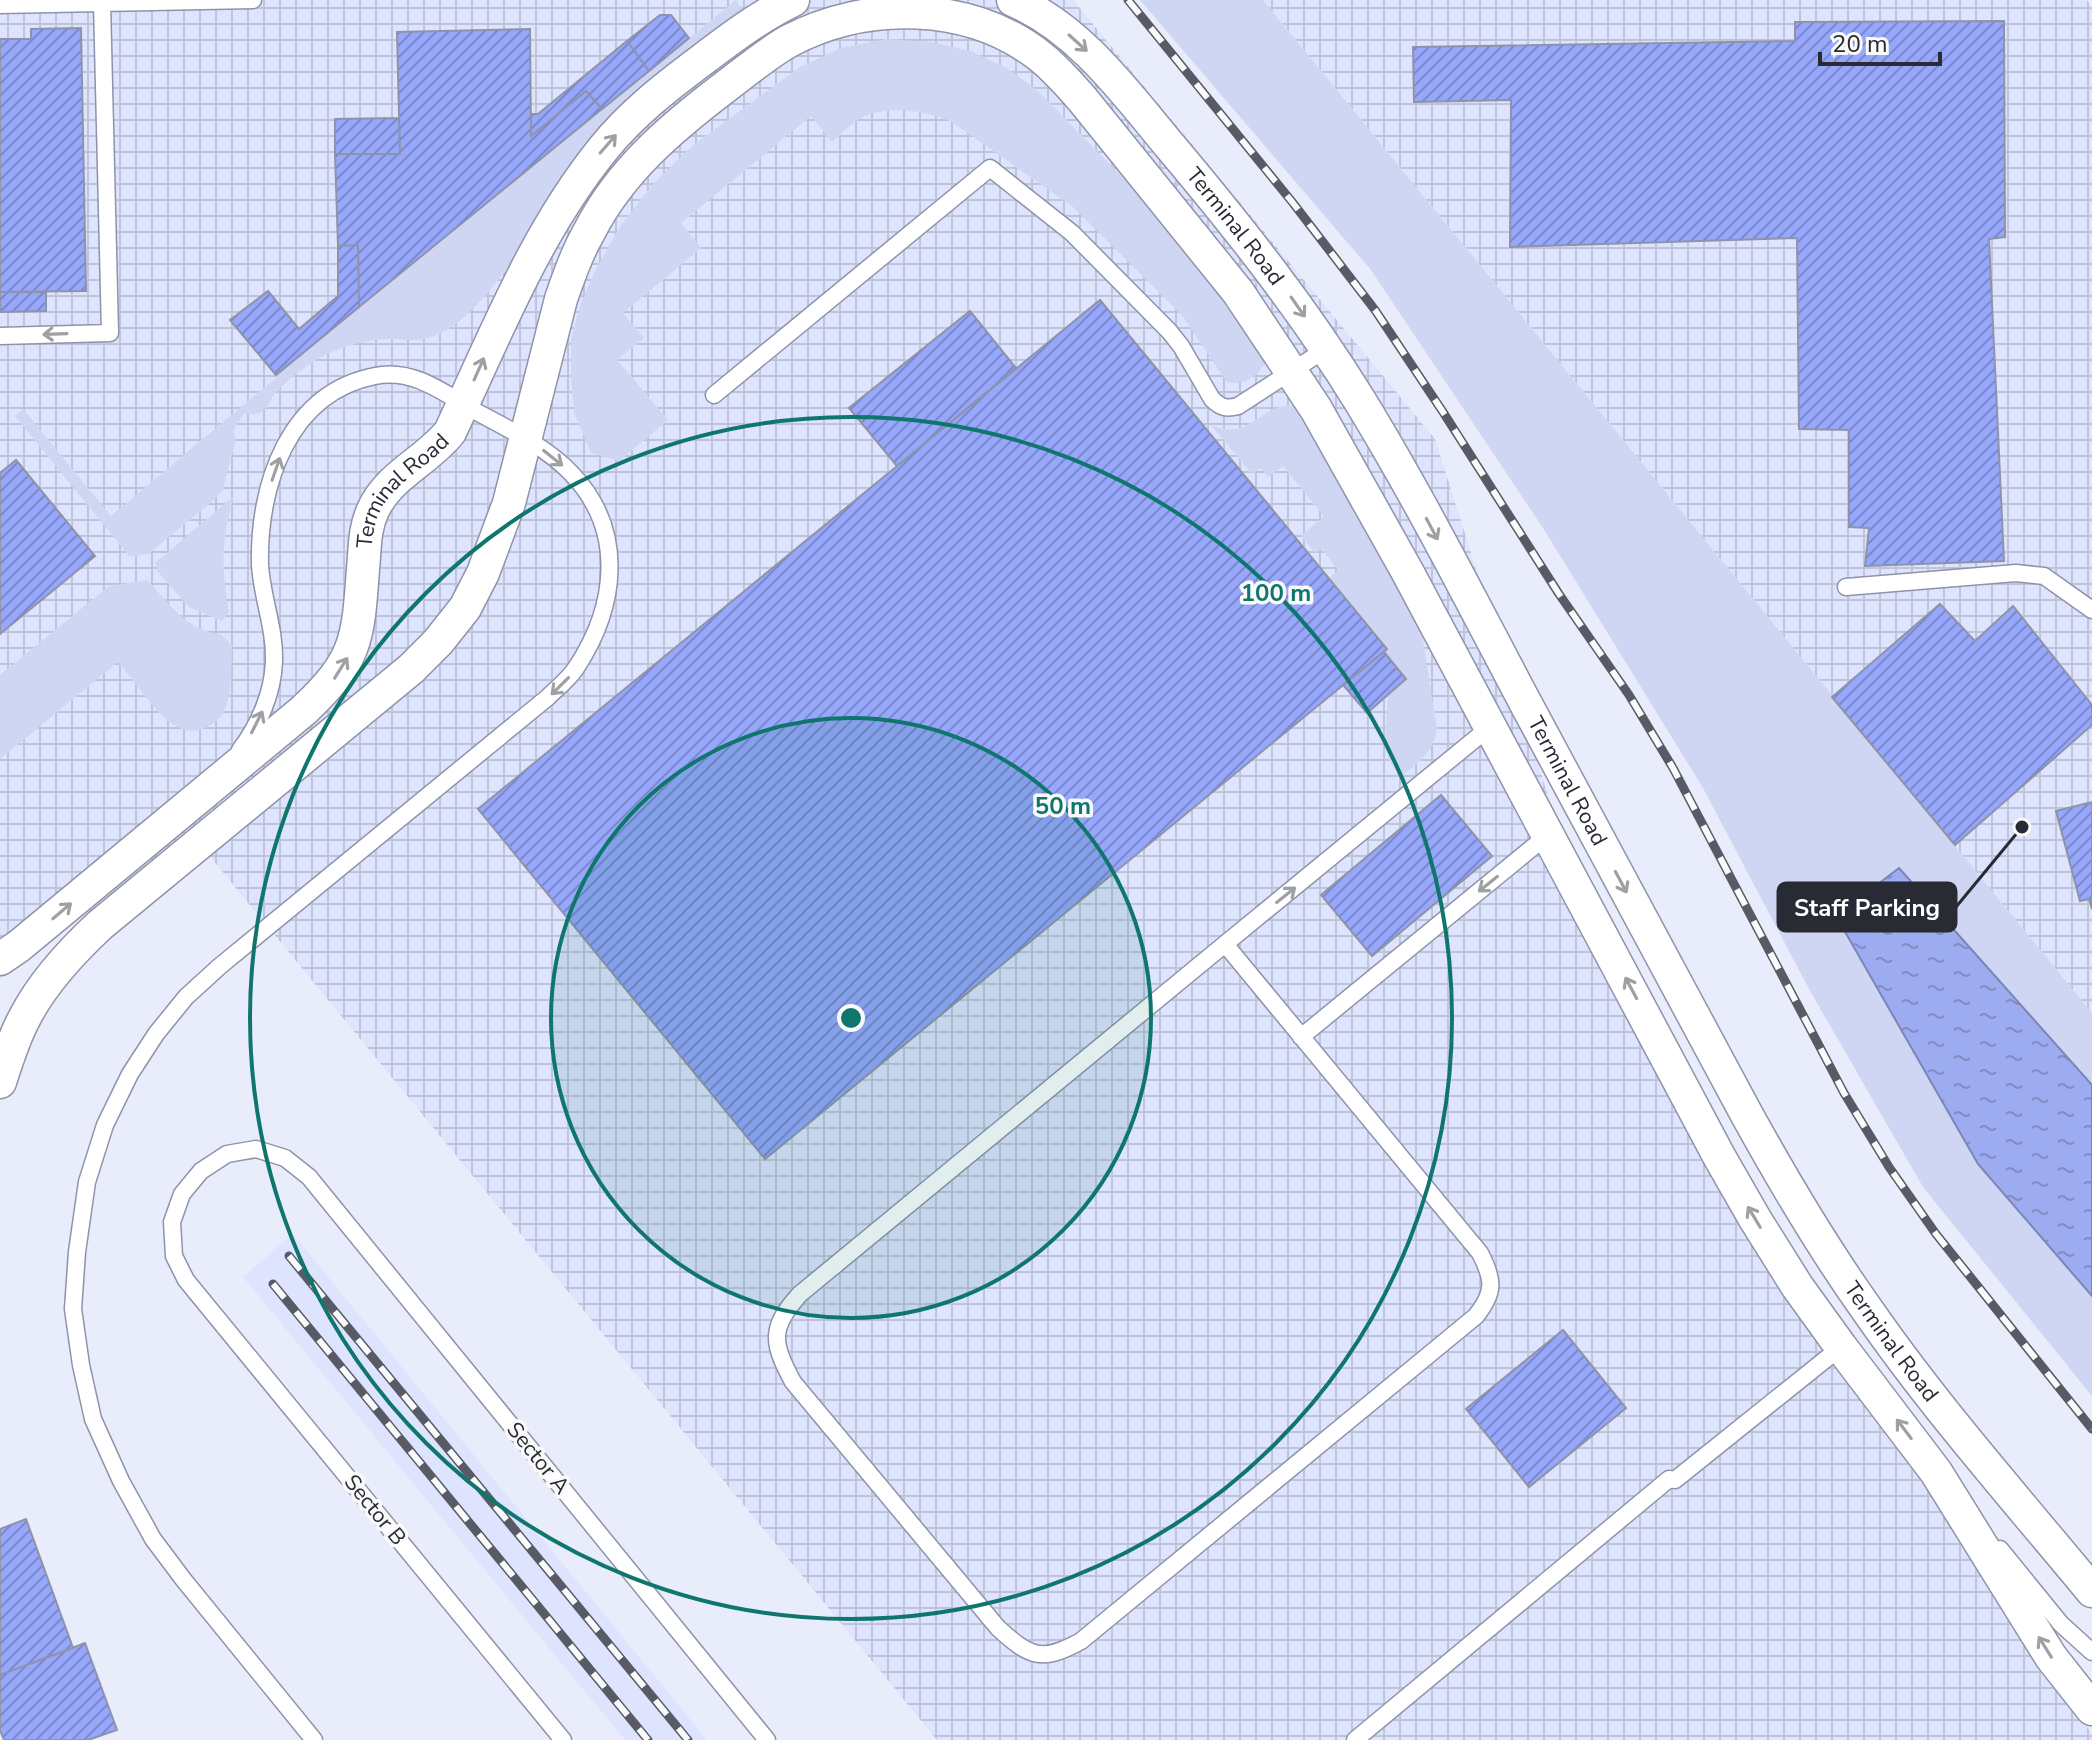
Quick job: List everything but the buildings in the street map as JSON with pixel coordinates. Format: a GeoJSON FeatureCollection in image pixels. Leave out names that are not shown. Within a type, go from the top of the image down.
{"type":"FeatureCollection","features":[{"type":"Feature","properties":{"kind":"street","name":"Terminal Road"},"geometry":{"type":"LineString","coordinates":[[0,959],[326,689],[343,668],[354,643],[360,619],[366,528],[374,507],[387,488],[439,447],[450,432],[500,321],[568,196],[603,148],[638,111],[741,30],[793,0]]}},
{"type":"Feature","properties":{"kind":"street","name":"Terminal Road"},"geometry":{"type":"LineString","coordinates":[[1013,0],[1065,32],[1111,76],[1232,220],[1326,349],[1395,460],[1789,1190],[1828,1253],[1910,1369],[2092,1591]]}},
{"type":"Feature","properties":{"kind":"street"},"geometry":{"type":"LineString","coordinates":[[0,1082],[25,1016],[61,964],[79,944],[411,669],[465,608],[483,573],[509,503],[572,267],[589,230],[632,169],[681,120],[764,57],[820,27],[886,12],[952,16],[981,24],[1039,56],[1083,100],[1238,292],[1316,409],[1491,726],[1755,1219],[1797,1286],[1936,1472],[2051,1657],[2092,1709]]}},
{"type":"Feature","properties":{"kind":"lane"},"geometry":{"type":"LineString","coordinates":[[0,5],[19,2],[253,0]]}},
{"type":"Feature","properties":{"kind":"lane"},"geometry":{"type":"LineString","coordinates":[[0,336],[110,333],[102,3]]}},
{"type":"Feature","properties":{"kind":"lane"},"geometry":{"type":"LineString","coordinates":[[714,395],[990,168],[1072,233],[1169,331],[1212,399],[1220,406],[1228,409],[1238,406],[1326,349]]}},
{"type":"Feature","properties":{"kind":"lane"},"geometry":{"type":"LineString","coordinates":[[212,786],[248,740],[268,699],[274,661],[260,567],[261,525],[280,454],[298,422],[312,407],[350,383],[378,375],[406,377],[431,384],[525,438],[572,474],[590,497],[604,524],[610,550],[606,603],[594,637],[575,670],[547,698],[186,997],[156,1034],[130,1074],[105,1125],[87,1182],[73,1309],[93,1419],[121,1481],[153,1539],[314,1740]]}},
{"type":"Feature","properties":{"kind":"lane"},"geometry":{"type":"LineString","coordinates":[[1846,587],[2016,573],[2044,576],[2092,610]]}},
{"type":"Feature","properties":{"kind":"lane"},"geometry":{"type":"LineString","coordinates":[[1225,944],[1480,1253],[1490,1271],[1492,1289],[1476,1316],[1081,1641],[1060,1653],[1042,1655],[1021,1648],[998,1628],[793,1382],[779,1355],[776,1333],[784,1311],[800,1294],[1225,944],[1491,726]]}},
{"type":"Feature","properties":{"kind":"lane"},"geometry":{"type":"LineString","coordinates":[[1301,1037],[1549,834]]}},
{"type":"Feature","properties":{"kind":"lane","name":"Sector A"},"geometry":{"type":"LineString","coordinates":[[186,1280],[174,1256],[172,1222],[182,1194],[201,1171],[227,1154],[256,1149],[285,1158],[309,1177],[767,1740]]}},
{"type":"Feature","properties":{"kind":"lane","name":"Sector B"},"geometry":{"type":"LineString","coordinates":[[186,1280],[563,1740]]}},
{"type":"Feature","properties":{"kind":"lane"},"geometry":{"type":"LineString","coordinates":[[1355,1740],[1669,1479],[1675,1480],[1841,1347]]}},
{"type":"Feature","properties":{"kind":"lane"},"geometry":{"type":"LineString","coordinates":[[1936,1472],[2061,1624],[2092,1652]]}},
{"type":"Feature","properties":{"kind":"shaded area"},"geometry":{"type":"Polygon","coordinates":[[[0,0],[1073,0],[1435,439],[1597,950],[1878,1416],[2092,1734],[2092,1740],[937,1740],[189,831],[0,978],[0,0]]]}},
{"type":"Feature","properties":{"kind":"shaded area"},"geometry":{"type":"Polygon","coordinates":[[[736,0],[744,12],[465,316],[441,333],[423,339],[366,341],[325,355],[287,382],[259,413],[244,413],[233,431],[236,439],[223,489],[148,554],[130,557],[15,416],[23,409],[111,516],[276,375],[736,0]]]}},
{"type":"Feature","properties":{"kind":"shaded area"},"geometry":{"type":"Polygon","coordinates":[[[1140,0],[1263,0],[2092,1013],[2092,1396],[1923,1187],[1809,989],[1703,788],[1543,528],[1371,270],[1140,0]]]}},
{"type":"Feature","properties":{"kind":"shaded area"},"geometry":{"type":"Polygon","coordinates":[[[1263,0],[2087,0],[2092,7],[2092,1014],[1263,0]]]}},
{"type":"Feature","properties":{"kind":"shaded area"},"geometry":{"type":"Polygon","coordinates":[[[886,39],[931,42],[970,51],[1007,68],[1039,92],[1139,194],[1215,285],[1266,362],[1263,367],[1244,382],[1226,381],[1182,315],[1073,207],[952,122],[920,112],[884,111],[859,119],[832,142],[811,116],[681,223],[701,248],[623,313],[644,338],[617,360],[668,420],[619,461],[591,453],[574,413],[571,339],[581,303],[621,225],[653,184],[692,146],[800,67],[841,48],[886,39]]]}},
{"type":"Feature","properties":{"kind":"shaded area"},"geometry":{"type":"Polygon","coordinates":[[[1288,405],[1296,406],[1303,412],[1422,633],[1437,730],[1428,751],[1400,777],[1389,760],[1385,745],[1388,695],[1406,679],[1384,652],[1387,649],[1329,578],[1338,570],[1321,548],[1315,553],[1301,536],[1324,516],[1283,466],[1268,477],[1261,468],[1252,474],[1211,425],[1223,429],[1243,427],[1268,412],[1288,405]]]}},
{"type":"Feature","properties":{"kind":"shaded area"},"geometry":{"type":"Polygon","coordinates":[[[234,496],[224,554],[229,612],[222,621],[189,607],[158,572],[155,563],[234,496]]]}},
{"type":"Feature","properties":{"kind":"shaded area"},"geometry":{"type":"Polygon","coordinates":[[[147,580],[188,622],[222,635],[232,646],[229,696],[220,717],[199,730],[177,727],[153,706],[118,662],[0,759],[0,675],[109,586],[147,580]]]}},
{"type":"Feature","properties":{"kind":"shaded area"},"geometry":{"type":"Polygon","coordinates":[[[293,1234],[707,1740],[625,1740],[243,1277],[293,1234]]]}},
{"type":"Feature","properties":{"kind":"water"},"geometry":{"type":"Polygon","coordinates":[[[1899,868],[2092,1085],[2092,1296],[1978,1164],[1836,916],[1899,868]]]}},
{"type":"Feature","properties":{"kind":"railway"},"geometry":{"type":"LineString","coordinates":[[1128,0],[1293,203],[1375,310],[1559,594],[1629,695],[1673,768],[1844,1093],[1889,1167],[1936,1234],[2092,1429]]}},
{"type":"Feature","properties":{"kind":"railway"},"geometry":{"type":"LineString","coordinates":[[289,1256],[688,1740]]}},
{"type":"Feature","properties":{"kind":"railway"},"geometry":{"type":"LineString","coordinates":[[273,1284],[648,1740]]}},
{"type":"Feature","properties":{"kind":"place","name":"Staff Parking"},"geometry":{"type":"Point","coordinates":[2022,827]}}]}
